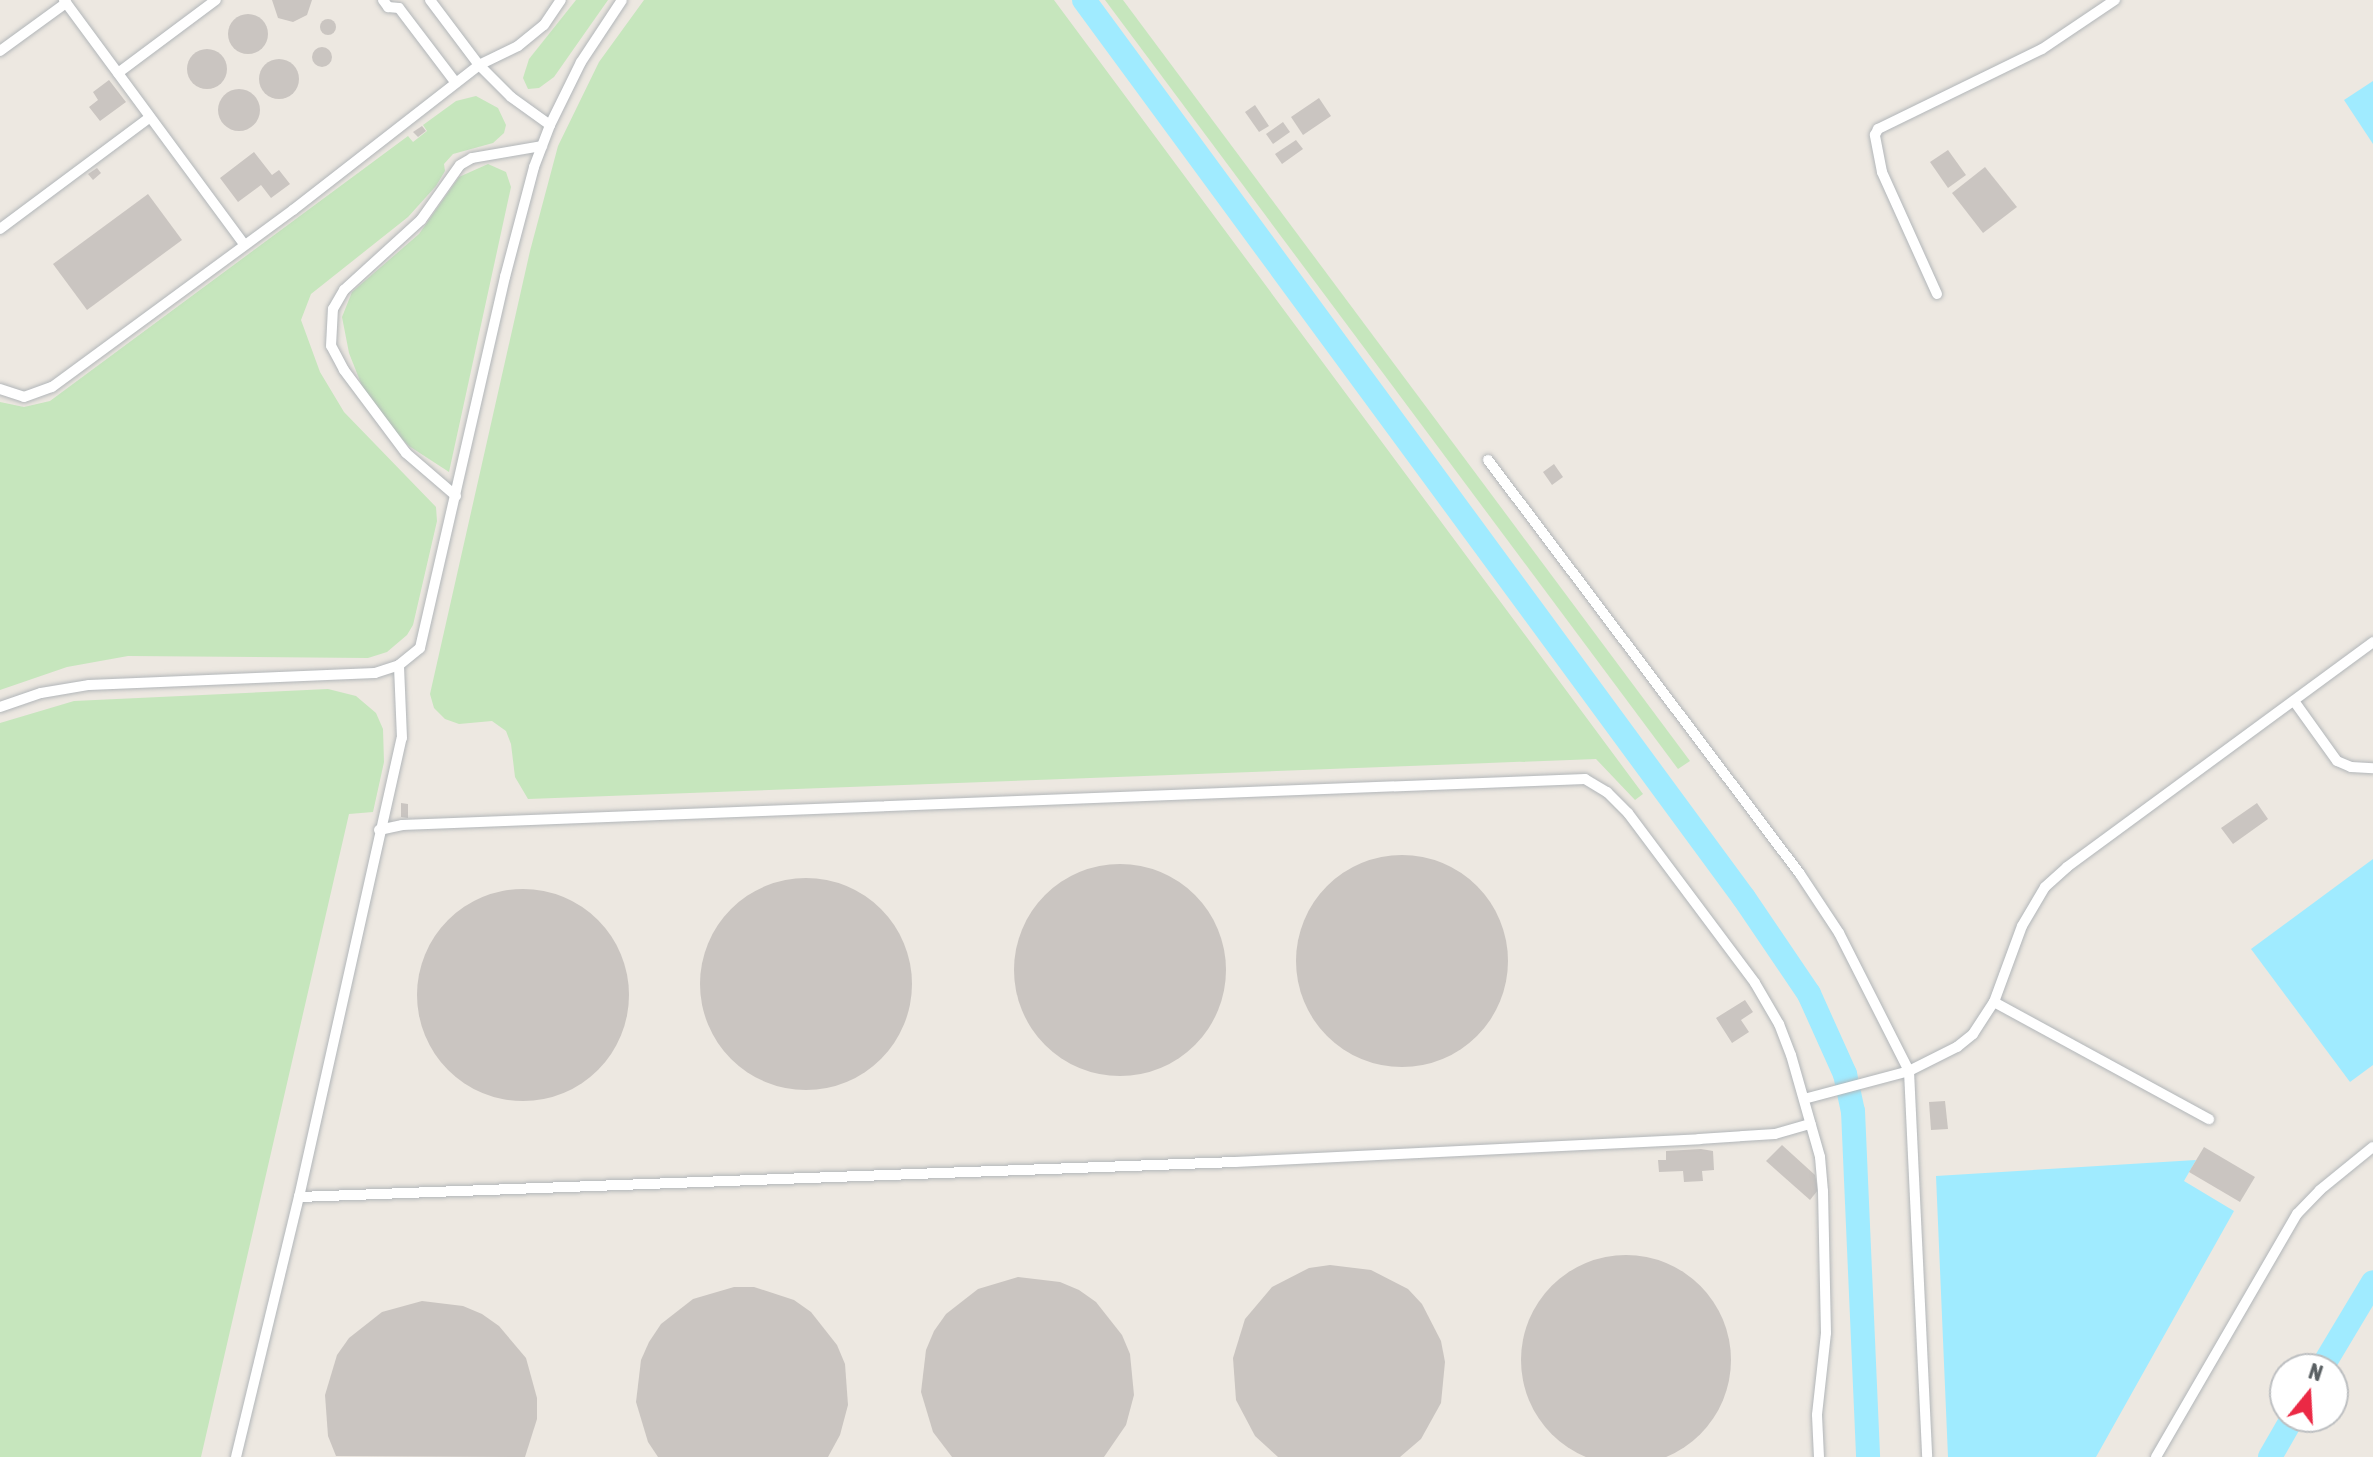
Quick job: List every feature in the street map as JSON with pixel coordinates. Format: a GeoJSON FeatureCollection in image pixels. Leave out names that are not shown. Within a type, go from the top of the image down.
{"type":"FeatureCollection","features":[{"type":"Feature","properties":{"kind":"lane"},"geometry":{"type":"LineString","coordinates":[[118,73],[216,0]]}},
{"type":"Feature","properties":{"kind":"lane"},"geometry":{"type":"LineString","coordinates":[[383,0],[388,7],[400,4],[456,83]]}},
{"type":"Feature","properties":{"kind":"lane"},"geometry":{"type":"LineString","coordinates":[[430,0],[479,65],[511,97],[550,125]]}},
{"type":"Feature","properties":{"kind":"lane"},"geometry":{"type":"LineString","coordinates":[[0,389],[24,397],[52,387],[479,65],[518,46],[544,25],[561,0]]}},
{"type":"Feature","properties":{"kind":"lane"},"geometry":{"type":"LineString","coordinates":[[0,707],[41,693],[89,685],[360,675],[399,665],[423,642],[505,277],[542,146],[581,62],[622,0]]}},
{"type":"Feature","properties":{"kind":"lane"},"geometry":{"type":"LineString","coordinates":[[1937,294],[1882,172],[1875,135],[1878,129],[2042,49],[2115,0]]}},
{"type":"Feature","properties":{"kind":"lane"},"geometry":{"type":"LineString","coordinates":[[0,51],[65,1],[244,244]]}},
{"type":"Feature","properties":{"kind":"lane"},"geometry":{"type":"LineString","coordinates":[[0,229],[150,117]]}},
{"type":"Feature","properties":{"kind":"lane"},"geometry":{"type":"LineString","coordinates":[[456,496],[406,453],[344,370],[331,346],[333,309],[344,290],[421,220],[460,165],[472,158],[542,146]]}},
{"type":"Feature","properties":{"kind":"lane"},"geometry":{"type":"LineString","coordinates":[[1488,460],[1800,874],[1839,933],[1909,1071],[1927,1457]]}},
{"type":"Feature","properties":{"kind":"lane"},"geometry":{"type":"LineString","coordinates":[[1804,1099],[1909,1071],[1957,1047],[1973,1034],[1994,1002],[2022,926],[2045,887],[2067,867],[2373,642]]}},
{"type":"Feature","properties":{"kind":"lane"},"geometry":{"type":"LineString","coordinates":[[236,1457],[299,1197],[402,738],[399,665]]}},
{"type":"Feature","properties":{"kind":"lane"},"geometry":{"type":"LineString","coordinates":[[2294,701],[2337,761],[2351,767],[2373,768]]}},
{"type":"Feature","properties":{"kind":"lane"},"geometry":{"type":"LineString","coordinates":[[379,830],[402,825],[1585,779],[1607,792],[1628,813],[1755,983],[1779,1024],[1820,1157],[1826,1333],[1817,1415],[1819,1457]]}},
{"type":"Feature","properties":{"kind":"lane"},"geometry":{"type":"LineString","coordinates":[[1994,1002],[2209,1119]]}},
{"type":"Feature","properties":{"kind":"lane"},"geometry":{"type":"LineString","coordinates":[[299,1197],[1235,1162],[1775,1134],[1811,1124]]}},
{"type":"Feature","properties":{"kind":"lane"},"geometry":{"type":"LineString","coordinates":[[2156,1457],[2297,1214],[2320,1190],[2373,1147]]}},
{"type":"Feature","properties":{"kind":"green space"},"geometry":{"type":"Polygon","coordinates":[[[576,0],[608,0],[554,77],[539,88],[528,89],[523,78],[529,59],[576,0]]]}},
{"type":"Feature","properties":{"kind":"green space"},"geometry":{"type":"Polygon","coordinates":[[[644,0],[1054,0],[1643,794],[1635,800],[1596,759],[528,799],[515,777],[511,744],[506,731],[492,721],[459,724],[445,719],[434,708],[430,694],[530,251],[558,146],[599,62],[644,0]]]}},
{"type":"Feature","properties":{"kind":"green space"},"geometry":{"type":"Polygon","coordinates":[[[1105,0],[1123,0],[1690,761],[1678,769],[1105,0]]]}},
{"type":"Feature","properties":{"kind":"green space"},"geometry":{"type":"Polygon","coordinates":[[[476,96],[498,108],[506,125],[504,133],[493,143],[453,154],[444,164],[445,171],[436,186],[408,217],[311,294],[301,320],[320,372],[344,412],[436,507],[437,521],[413,625],[407,635],[387,652],[368,658],[128,656],[67,667],[0,690],[0,402],[24,407],[50,401],[408,136],[413,142],[427,131],[423,125],[456,101],[476,96]]]}},
{"type":"Feature","properties":{"kind":"green space"},"geometry":{"type":"Polygon","coordinates":[[[488,164],[506,172],[511,187],[449,472],[409,446],[364,391],[349,353],[342,317],[352,292],[419,234],[459,177],[488,164]]]}},
{"type":"Feature","properties":{"kind":"green space"},"geometry":{"type":"Polygon","coordinates":[[[328,689],[356,696],[376,713],[383,729],[384,762],[373,812],[349,814],[201,1457],[0,1457],[0,723],[74,701],[328,689]]]}},
{"type":"Feature","properties":{"kind":"water"},"geometry":{"type":"Polygon","coordinates":[[[2373,81],[2373,144],[2344,100],[2373,81]]]}},
{"type":"Feature","properties":{"kind":"water"},"geometry":{"type":"Polygon","coordinates":[[[2373,859],[2373,1065],[2350,1082],[2251,949],[2373,859]]]}},
{"type":"Feature","properties":{"kind":"water"},"geometry":{"type":"Polygon","coordinates":[[[2196,1160],[2184,1181],[2234,1211],[2096,1457],[1948,1457],[1936,1176],[2196,1160]]]}},
{"type":"Feature","properties":{"kind":"building"},"geometry":{"type":"Polygon","coordinates":[[[272,0],[312,0],[307,15],[293,22],[278,18],[272,0]]]}},
{"type":"Feature","properties":{"kind":"building"},"geometry":{"type":"Polygon","coordinates":[[[248,14],[262,20],[268,34],[262,48],[248,54],[234,48],[228,34],[234,20],[248,14]]]}},
{"type":"Feature","properties":{"kind":"building"},"geometry":{"type":"Polygon","coordinates":[[[325,19],[331,19],[336,27],[334,33],[325,35],[320,30],[320,24],[325,19]]]}},
{"type":"Feature","properties":{"kind":"building"},"geometry":{"type":"Polygon","coordinates":[[[322,47],[329,50],[332,57],[329,64],[322,67],[315,64],[312,57],[315,50],[322,47]]]}},
{"type":"Feature","properties":{"kind":"building"},"geometry":{"type":"Polygon","coordinates":[[[207,49],[221,55],[227,69],[221,83],[207,89],[193,83],[187,69],[193,55],[207,49]]]}},
{"type":"Feature","properties":{"kind":"building"},"geometry":{"type":"Polygon","coordinates":[[[279,59],[293,65],[299,79],[293,93],[279,99],[265,93],[259,79],[265,65],[279,59]]]}},
{"type":"Feature","properties":{"kind":"building"},"geometry":{"type":"Polygon","coordinates":[[[109,80],[126,102],[100,121],[89,107],[98,100],[93,92],[109,80]]]}},
{"type":"Feature","properties":{"kind":"building"},"geometry":{"type":"Polygon","coordinates":[[[239,89],[254,95],[260,110],[254,125],[239,131],[224,125],[218,110],[224,95],[239,89]]]}},
{"type":"Feature","properties":{"kind":"building"},"geometry":{"type":"Polygon","coordinates":[[[1319,98],[1331,116],[1303,135],[1291,117],[1319,98]]]}},
{"type":"Feature","properties":{"kind":"building"},"geometry":{"type":"Polygon","coordinates":[[[1255,105],[1269,126],[1259,132],[1245,112],[1255,105]]]}},
{"type":"Feature","properties":{"kind":"building"},"geometry":{"type":"Polygon","coordinates":[[[1283,122],[1290,132],[1273,144],[1266,134],[1283,122]]]}},
{"type":"Feature","properties":{"kind":"building"},"geometry":{"type":"Polygon","coordinates":[[[422,126],[426,131],[418,137],[413,132],[422,126]]]}},
{"type":"Feature","properties":{"kind":"building"},"geometry":{"type":"Polygon","coordinates":[[[1296,140],[1303,149],[1282,164],[1275,154],[1296,140]]]}},
{"type":"Feature","properties":{"kind":"building"},"geometry":{"type":"Polygon","coordinates":[[[1948,150],[1966,175],[1948,188],[1930,162],[1948,150]]]}},
{"type":"Feature","properties":{"kind":"building"},"geometry":{"type":"Polygon","coordinates":[[[254,152],[272,175],[279,170],[290,184],[271,198],[261,185],[238,202],[220,178],[254,152]]]}},
{"type":"Feature","properties":{"kind":"building"},"geometry":{"type":"Polygon","coordinates":[[[1985,167],[2017,207],[1983,233],[1952,193],[1985,167]]]}},
{"type":"Feature","properties":{"kind":"building"},"geometry":{"type":"Polygon","coordinates":[[[97,168],[101,173],[93,180],[88,174],[97,168]]]}},
{"type":"Feature","properties":{"kind":"building"},"geometry":{"type":"Polygon","coordinates":[[[148,194],[182,240],[87,310],[53,264],[148,194]]]}},
{"type":"Feature","properties":{"kind":"building"},"geometry":{"type":"Polygon","coordinates":[[[1554,464],[1563,477],[1552,485],[1543,472],[1554,464]]]}},
{"type":"Feature","properties":{"kind":"building"},"geometry":{"type":"Polygon","coordinates":[[[401,803],[408,804],[408,818],[401,817],[401,803]]]}},
{"type":"Feature","properties":{"kind":"building"},"geometry":{"type":"Polygon","coordinates":[[[2257,803],[2268,819],[2233,844],[2221,828],[2257,803]]]}},
{"type":"Feature","properties":{"kind":"building"},"geometry":{"type":"Polygon","coordinates":[[[1402,855],[1443,863],[1477,886],[1500,920],[1508,961],[1500,1002],[1477,1036],[1443,1059],[1402,1067],[1361,1059],[1327,1036],[1304,1002],[1296,961],[1304,920],[1327,886],[1361,863],[1402,855]]]}},
{"type":"Feature","properties":{"kind":"building"},"geometry":{"type":"Polygon","coordinates":[[[1120,864],[1161,872],[1195,895],[1218,929],[1226,970],[1218,1011],[1195,1045],[1161,1068],[1120,1076],[1079,1068],[1045,1045],[1022,1011],[1014,970],[1022,929],[1045,895],[1079,872],[1120,864]]]}},
{"type":"Feature","properties":{"kind":"building"},"geometry":{"type":"Polygon","coordinates":[[[806,878],[847,886],[881,909],[904,943],[912,984],[904,1025],[881,1059],[847,1082],[806,1090],[765,1082],[731,1059],[708,1025],[700,984],[708,943],[731,909],[765,886],[806,878]]]}},
{"type":"Feature","properties":{"kind":"building"},"geometry":{"type":"Polygon","coordinates":[[[523,889],[564,897],[598,920],[621,954],[629,995],[621,1036],[598,1070],[564,1093],[523,1101],[482,1093],[448,1070],[425,1036],[417,995],[425,954],[448,920],[482,897],[523,889]]]}},
{"type":"Feature","properties":{"kind":"building"},"geometry":{"type":"Polygon","coordinates":[[[1745,1000],[1753,1012],[1741,1020],[1749,1032],[1732,1043],[1716,1018],[1745,1000]]]}},
{"type":"Feature","properties":{"kind":"building"},"geometry":{"type":"Polygon","coordinates":[[[1945,1101],[1948,1129],[1931,1130],[1929,1102],[1945,1101]]]}},
{"type":"Feature","properties":{"kind":"building"},"geometry":{"type":"Polygon","coordinates":[[[1782,1145],[1815,1175],[1818,1190],[1810,1200],[1766,1161],[1782,1145]]]}},
{"type":"Feature","properties":{"kind":"building"},"geometry":{"type":"Polygon","coordinates":[[[2204,1147],[2255,1177],[2240,1202],[2189,1172],[2204,1147]]]}},
{"type":"Feature","properties":{"kind":"building"},"geometry":{"type":"Polygon","coordinates":[[[1666,1151],[1713,1151],[1714,1170],[1702,1171],[1703,1181],[1684,1182],[1683,1171],[1659,1172],[1658,1160],[1666,1160],[1666,1151]]]}},
{"type":"Feature","properties":{"kind":"building"},"geometry":{"type":"Polygon","coordinates":[[[1626,1255],[1666,1263],[1700,1286],[1723,1320],[1731,1360],[1723,1400],[1700,1434],[1666,1457],[1626,1465],[1586,1457],[1552,1434],[1529,1400],[1521,1360],[1529,1320],[1552,1286],[1586,1263],[1626,1255]]]}},
{"type":"Feature","properties":{"kind":"building"},"geometry":{"type":"Polygon","coordinates":[[[1330,1265],[1371,1270],[1408,1289],[1422,1304],[1441,1341],[1445,1362],[1441,1403],[1421,1439],[1400,1457],[1278,1457],[1255,1436],[1236,1400],[1233,1358],[1245,1319],[1272,1287],[1309,1268],[1330,1265]]]}},
{"type":"Feature","properties":{"kind":"building"},"geometry":{"type":"Polygon","coordinates":[[[1018,1277],[1060,1282],[1079,1290],[1096,1302],[1122,1335],[1130,1354],[1134,1395],[1126,1425],[1104,1457],[952,1457],[933,1432],[921,1392],[926,1350],[934,1331],[946,1314],[978,1289],[1018,1277]]]}},
{"type":"Feature","properties":{"kind":"building"},"geometry":{"type":"Polygon","coordinates":[[[734,1287],[754,1287],[794,1300],[811,1312],[837,1345],[845,1364],[848,1405],[840,1435],[828,1457],[658,1457],[648,1442],[636,1402],[641,1360],[649,1342],[661,1324],[693,1299],[734,1287]]]}},
{"type":"Feature","properties":{"kind":"building"},"geometry":{"type":"Polygon","coordinates":[[[422,1301],[463,1306],[482,1314],[499,1326],[526,1358],[537,1398],[537,1419],[525,1457],[336,1456],[328,1436],[325,1395],[337,1355],[349,1338],[382,1312],[422,1301]]]}},
{"type":"Feature","properties":{"kind":"waterway"},"geometry":{"type":"LineString","coordinates":[[1084,0],[1744,898],[1809,994],[1845,1074],[1853,1111],[1868,1457]]}},
{"type":"Feature","properties":{"kind":"waterway"},"geometry":{"type":"LineString","coordinates":[[2331,1353],[2373,1282]]}},
{"type":"Feature","properties":{"kind":"waterway"},"geometry":{"type":"LineString","coordinates":[[2270,1457],[2284,1433]]}}]}
